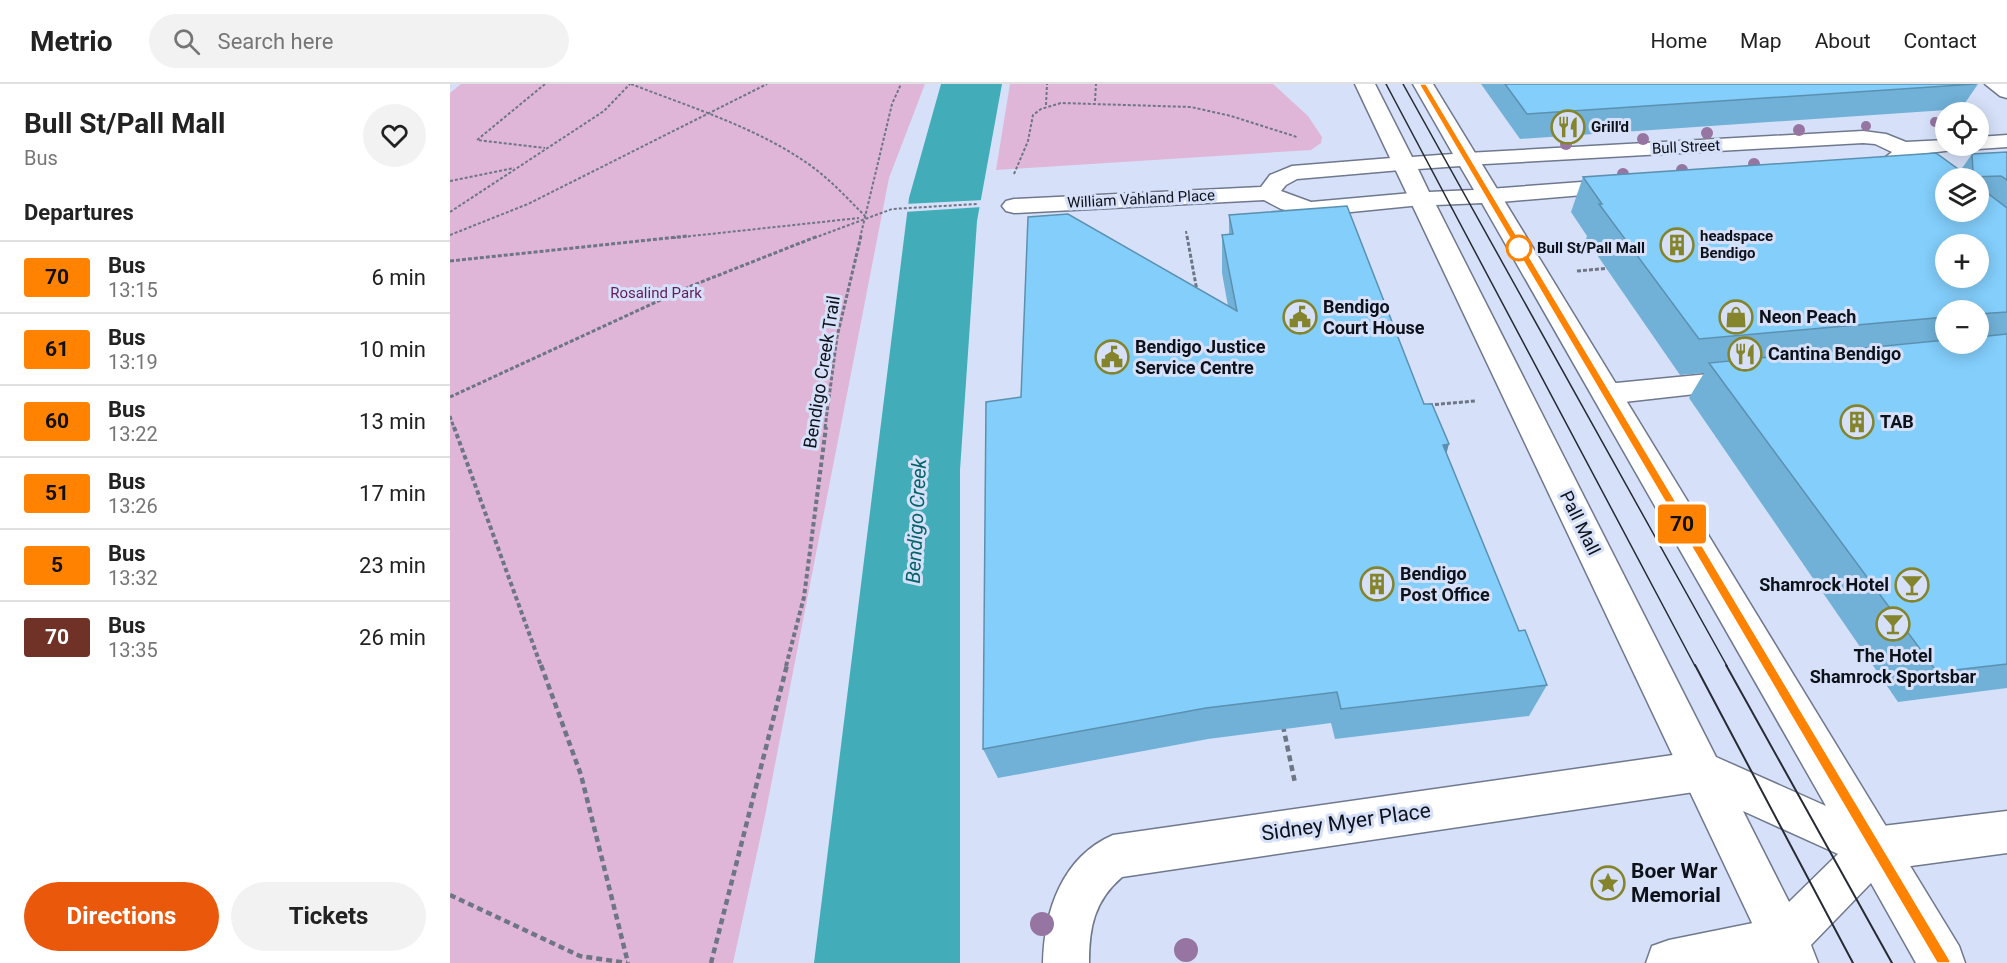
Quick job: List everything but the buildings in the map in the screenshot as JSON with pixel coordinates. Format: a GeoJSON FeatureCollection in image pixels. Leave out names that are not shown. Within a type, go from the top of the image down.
{"type":"FeatureCollection","features":[{"type":"Feature","properties":{"kind":"main road","name":"Pall Mall"},"geometry":{"type":"LineString","coordinates":[[1365,84],[1789,951]]}},
{"type":"Feature","properties":{"kind":"main road"},"geometry":{"type":"LineString","coordinates":[[1423,84],[1942,963]]}},
{"type":"Feature","properties":{"kind":"main road"},"geometry":{"type":"LineString","coordinates":[[1995,84],[2007,92]]}},
{"type":"Feature","properties":{"kind":"main road","name":"Bull Street"},"geometry":{"type":"LineString","coordinates":[[1404,164],[1863,137],[1879,138],[1905,162]]}},
{"type":"Feature","properties":{"kind":"main road"},"geometry":{"type":"LineString","coordinates":[[1989,142],[2007,141]]}},
{"type":"Feature","properties":{"kind":"main road","name":"Bull Street"},"geometry":{"type":"LineString","coordinates":[[1838,170],[1905,162],[1935,150]]}},
{"type":"Feature","properties":{"kind":"main road"},"geometry":{"type":"LineString","coordinates":[[1404,164],[1292,173],[1278,180],[1268,193],[1295,207],[1311,209],[1423,199],[1642,185]]}},
{"type":"Feature","properties":{"kind":"main road","name":"William Vahland Place"},"geometry":{"type":"LineString","coordinates":[[1014,206],[1268,193]]}},
{"type":"Feature","properties":{"kind":"main road"},"geometry":{"type":"LineString","coordinates":[[1605,394],[1761,379]]}},
{"type":"Feature","properties":{"kind":"main road"},"geometry":{"type":"LineString","coordinates":[[1701,771],[1874,849],[2007,832]]}},
{"type":"Feature","properties":{"kind":"main road","name":"Sidney Myer Place"},"geometry":{"type":"LineString","coordinates":[[1066,963],[1066,933],[1076,900],[1095,871],[1113,857],[1701,771]]}},
{"type":"Feature","properties":{"kind":"main road"},"geometry":{"type":"LineString","coordinates":[[1669,963],[1789,951],[1874,849]]}},
{"type":"Feature","properties":{"kind":"path"},"geometry":{"type":"LineString","coordinates":[[545,84],[477,140],[546,148]]}},
{"type":"Feature","properties":{"kind":"path"},"geometry":{"type":"LineString","coordinates":[[450,212],[604,111],[630,84],[708,114],[797,156],[833,183],[866,217]]}},
{"type":"Feature","properties":{"kind":"path"},"geometry":{"type":"LineString","coordinates":[[450,235],[528,204],[767,84]]}},
{"type":"Feature","properties":{"kind":"path","name":"Bendigo Creek Trail"},"geometry":{"type":"LineString","coordinates":[[711,963],[804,597],[837,337],[892,104],[901,84]]}},
{"type":"Feature","properties":{"kind":"path"},"geometry":{"type":"LineString","coordinates":[[1046,105],[1047,84]]}},
{"type":"Feature","properties":{"kind":"path"},"geometry":{"type":"LineString","coordinates":[[1095,101],[1096,84]]}},
{"type":"Feature","properties":{"kind":"path"},"geometry":{"type":"LineString","coordinates":[[1011,183],[1028,141],[1033,115],[1046,105],[1095,101],[1208,110],[1301,139]]}},
{"type":"Feature","properties":{"kind":"path"},"geometry":{"type":"LineString","coordinates":[[450,181],[515,168]]}},
{"type":"Feature","properties":{"kind":"path"},"geometry":{"type":"LineString","coordinates":[[1180,197],[1199,299]]}},
{"type":"Feature","properties":{"kind":"path"},"geometry":{"type":"LineString","coordinates":[[450,397],[691,286],[866,217],[892,209],[983,203]]}},
{"type":"Feature","properties":{"kind":"path"},"geometry":{"type":"LineString","coordinates":[[450,261],[866,217]]}},
{"type":"Feature","properties":{"kind":"path"},"geometry":{"type":"LineString","coordinates":[[1534,275],[1611,268]]}},
{"type":"Feature","properties":{"kind":"path"},"geometry":{"type":"LineString","coordinates":[[1418,406],[1517,397]]}},
{"type":"Feature","properties":{"kind":"path"},"geometry":{"type":"LineString","coordinates":[[450,416],[581,775],[628,963],[580,956],[450,895]]}},
{"type":"Feature","properties":{"kind":"path"},"geometry":{"type":"LineString","coordinates":[[1281,714],[1304,828]]}},
{"type":"Feature","properties":{"kind":"green space","name":"Rosalind Park"},"geometry":{"type":"Polygon","coordinates":[[[461,84],[925,84],[889,178],[765,816],[733,963],[450,963],[450,93],[461,84]]]}},
{"type":"Feature","properties":{"kind":"green space"},"geometry":{"type":"Polygon","coordinates":[[[1010,84],[1273,84],[1308,116],[1322,137],[1321,143],[1311,150],[996,170],[1010,84]]]}},
{"type":"Feature","properties":{"kind":"water","name":"Bendigo Creek"},"geometry":{"type":"Polygon","coordinates":[[[941,84],[1002,84],[977,221],[960,470],[960,963],[814,963],[909,198],[941,84]]]}},
{"type":"Feature","properties":{"kind":"pier"},"geometry":{"type":"Polygon","coordinates":[[[984,200],[982,207],[904,212],[905,204],[984,200]]]}},
{"type":"Feature","properties":{"kind":"tram line"},"geometry":{"type":"LineString","coordinates":[[1386,84],[1695,666]]}},
{"type":"Feature","properties":{"kind":"tram line"},"geometry":{"type":"LineString","coordinates":[[1403,84],[1727,666]]}},
{"type":"Feature","properties":{"kind":"tram line"},"geometry":{"type":"LineString","coordinates":[[1695,665],[1853,963]]}},
{"type":"Feature","properties":{"kind":"tram line"},"geometry":{"type":"LineString","coordinates":[[1726,665],[1892,963]]}},
{"type":"Feature","properties":{"kind":"bus line","name":"70"},"geometry":{"type":"LineString","coordinates":[[1423,84],[1942,963]]}},
{"type":"Feature","properties":{"kind":"place","name":"Grill'd"},"geometry":{"type":"Point","coordinates":[1568,127]}},
{"type":"Feature","properties":{"kind":"place","name":"headspace Bendigo"},"geometry":{"type":"Point","coordinates":[1677,245]}},
{"type":"Feature","properties":{"kind":"place","name":"Bull St/Pall Mall"},"geometry":{"type":"Point","coordinates":[1519,248]}},
{"type":"Feature","properties":{"kind":"place","name":"Bendigo Court House"},"geometry":{"type":"Point","coordinates":[1300,317]}},
{"type":"Feature","properties":{"kind":"place","name":"Neon Peach"},"geometry":{"type":"Point","coordinates":[1736,317]}},
{"type":"Feature","properties":{"kind":"place","name":"Cantina Bendigo"},"geometry":{"type":"Point","coordinates":[1745,354]}},
{"type":"Feature","properties":{"kind":"place","name":"Bendigo Justice Service Centre"},"geometry":{"type":"Point","coordinates":[1112,357]}},
{"type":"Feature","properties":{"kind":"place","name":"TAB"},"geometry":{"type":"Point","coordinates":[1857,422]}},
{"type":"Feature","properties":{"kind":"place","name":"Bendigo Post Office"},"geometry":{"type":"Point","coordinates":[1377,584]}},
{"type":"Feature","properties":{"kind":"place","name":"Shamrock Hotel"},"geometry":{"type":"Point","coordinates":[1912,585]}},
{"type":"Feature","properties":{"kind":"place","name":"The Hotel Shamrock Sportsbar"},"geometry":{"type":"Point","coordinates":[1893,624]}},
{"type":"Feature","properties":{"kind":"place","name":"Boer War Memorial"},"geometry":{"type":"Point","coordinates":[1608,883]}}]}
